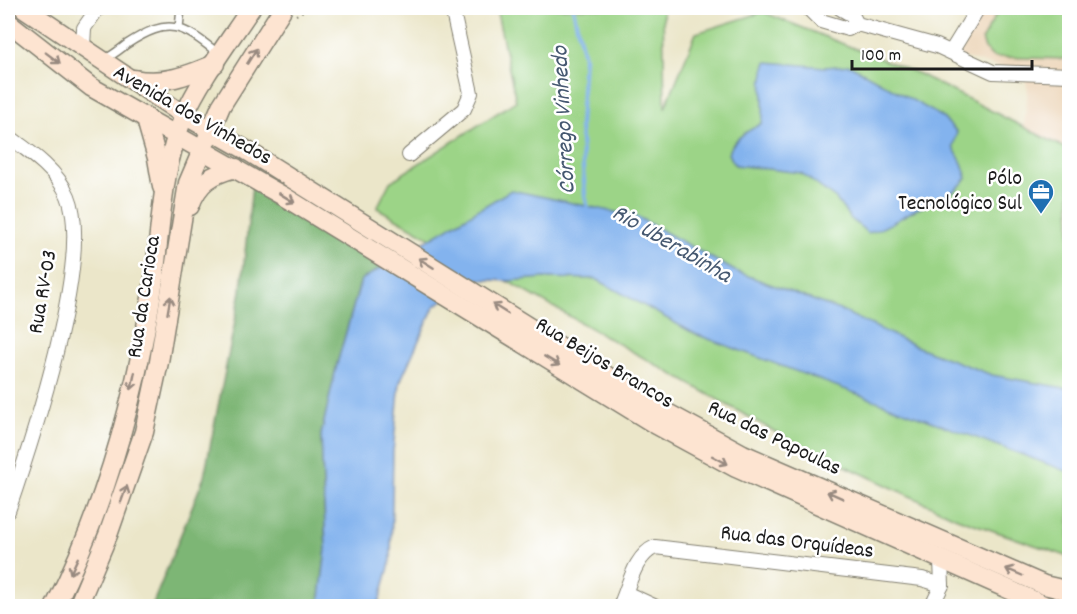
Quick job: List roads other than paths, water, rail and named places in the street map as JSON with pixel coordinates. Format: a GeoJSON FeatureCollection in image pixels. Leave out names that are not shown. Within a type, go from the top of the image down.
{"type":"FeatureCollection","features":[{"type":"Feature","properties":{"kind":"main road","name":"Avenida dos Vinhedos"},"geometry":{"type":"LineString","coordinates":[[24,8],[184,116],[246,150],[357,221],[471,301]]}},
{"type":"Feature","properties":{"kind":"main road","name":"Rua da Carioca"},"geometry":{"type":"LineString","coordinates":[[55,606],[89,534],[124,424],[153,286],[163,198],[184,116],[251,8]]}},
{"type":"Feature","properties":{"kind":"main road","name":"Rua da Carioca"},"geometry":{"type":"LineString","coordinates":[[78,606],[108,535],[144,432],[159,362],[188,183],[221,106],[284,8]]}},
{"type":"Feature","properties":{"kind":"main road","name":"Avenida dos Vinhedos"},"geometry":{"type":"LineString","coordinates":[[8,22],[91,87],[236,168],[359,243],[471,301]]}},
{"type":"Feature","properties":{"kind":"main road"},"geometry":{"type":"LineString","coordinates":[[129,78],[153,83],[184,77],[218,60]]}},
{"type":"Feature","properties":{"kind":"main road"},"geometry":{"type":"LineString","coordinates":[[221,106],[228,128],[246,150]]}},
{"type":"Feature","properties":{"kind":"main road"},"geometry":{"type":"LineString","coordinates":[[145,116],[157,158],[163,198]]}},
{"type":"Feature","properties":{"kind":"main road"},"geometry":{"type":"LineString","coordinates":[[179,236],[194,194],[204,181],[214,174],[236,168]]}},
{"type":"Feature","properties":{"kind":"main road","name":"Rua Beijos Brancos"},"geometry":{"type":"LineString","coordinates":[[471,301],[653,423],[736,468],[1046,606]]}},
{"type":"Feature","properties":{"kind":"main road","name":"Rua das Papoulas"},"geometry":{"type":"LineString","coordinates":[[471,301],[743,454],[1033,580],[1070,591]]}},
{"type":"Feature","properties":{"kind":"street"},"geometry":{"type":"LineString","coordinates":[[83,46],[84,28],[98,8]]}},
{"type":"Feature","properties":{"kind":"street"},"geometry":{"type":"LineString","coordinates":[[409,155],[464,109],[471,93],[452,8]]}},
{"type":"Feature","properties":{"kind":"street"},"geometry":{"type":"LineString","coordinates":[[808,8],[828,24],[848,28],[857,24],[926,42],[980,67],[999,73],[1070,75]]}},
{"type":"Feature","properties":{"kind":"street"},"geometry":{"type":"LineString","coordinates":[[840,8],[852,15],[857,24]]}},
{"type":"Feature","properties":{"kind":"street"},"geometry":{"type":"LineString","coordinates":[[951,52],[978,8]]}},
{"type":"Feature","properties":{"kind":"street","name":"Rua RV-03"},"geometry":{"type":"LineString","coordinates":[[8,136],[57,176],[69,198],[74,240],[69,291],[34,435],[8,511]]}},
{"type":"Feature","properties":{"kind":"street","name":"Rua das Orquídeas"},"geometry":{"type":"LineString","coordinates":[[627,593],[640,558],[646,550],[655,547],[922,579],[942,585]]}},
{"type":"Feature","properties":{"kind":"street"},"geometry":{"type":"LineString","coordinates":[[932,606],[942,585],[941,560]]}},
{"type":"Feature","properties":{"kind":"street"},"geometry":{"type":"LineString","coordinates":[[620,606],[627,593],[654,606]]}},
{"type":"Feature","properties":{"kind":"lane"},"geometry":{"type":"LineString","coordinates":[[179,28],[181,8]]}},
{"type":"Feature","properties":{"kind":"lane"},"geometry":{"type":"LineString","coordinates":[[102,60],[129,43],[162,27],[179,28],[197,37],[218,60]]}},
{"type":"Feature","properties":{"kind":"water"},"geometry":{"type":"Polygon","coordinates":[[[767,62],[825,67],[850,65],[941,116],[957,132],[953,147],[967,178],[956,190],[887,226],[868,233],[850,218],[836,199],[801,173],[735,165],[728,154],[734,143],[762,123],[763,77],[767,62]]]}},
{"type":"Feature","properties":{"kind":"water","name":"Rio Uberabinha"},"geometry":{"type":"Polygon","coordinates":[[[511,190],[638,217],[735,271],[842,311],[918,347],[992,375],[1069,389],[1069,472],[695,334],[596,279],[545,278],[508,281],[473,279],[434,307],[400,382],[393,452],[391,560],[378,606],[319,606],[326,549],[321,435],[337,364],[361,280],[511,190]]]}},
{"type":"Feature","properties":{"kind":"waterway","name":"Córrego Vinhedo"},"geometry":{"type":"LineString","coordinates":[[573,8],[584,57],[580,126],[588,209]]}},
{"type":"Feature","properties":{"kind":"place","name":"Pólo Tecnológico Sul"},"geometry":{"type":"Point","coordinates":[1041,215]}}]}
